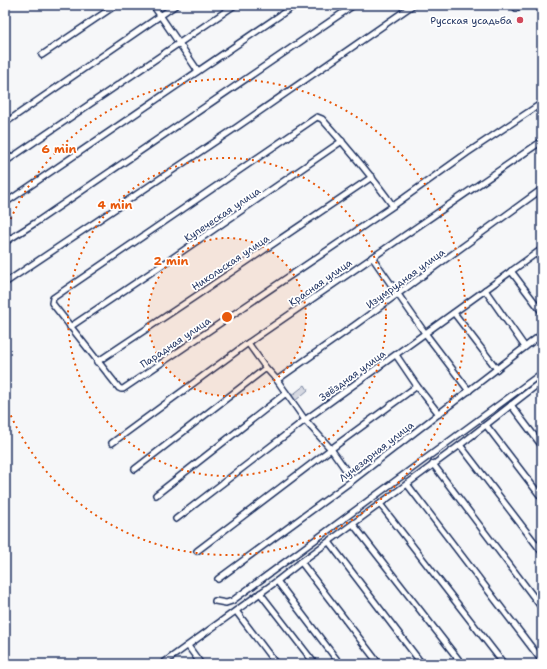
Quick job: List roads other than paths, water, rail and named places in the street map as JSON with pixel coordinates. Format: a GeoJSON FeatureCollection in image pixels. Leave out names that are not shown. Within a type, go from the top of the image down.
{"type":"FeatureCollection","features":[{"type":"Feature","properties":{"kind":"street"},"geometry":{"type":"LineString","coordinates":[[42,55],[116,5]]}},
{"type":"Feature","properties":{"kind":"street"},"geometry":{"type":"LineString","coordinates":[[153,5],[178,44],[198,71]]}},
{"type":"Feature","properties":{"kind":"street"},"geometry":{"type":"LineString","coordinates":[[5,123],[176,5]]}},
{"type":"Feature","properties":{"kind":"street"},"geometry":{"type":"LineString","coordinates":[[5,162],[235,5]]}},
{"type":"Feature","properties":{"kind":"street"},"geometry":{"type":"LineString","coordinates":[[5,203],[295,5]]}},
{"type":"Feature","properties":{"kind":"street"},"geometry":{"type":"LineString","coordinates":[[5,242],[354,5]]}},
{"type":"Feature","properties":{"kind":"street"},"geometry":{"type":"LineString","coordinates":[[400,5],[404,11]]}},
{"type":"Feature","properties":{"kind":"street"},"geometry":{"type":"LineString","coordinates":[[5,282],[237,127],[413,5]]}},
{"type":"Feature","properties":{"kind":"street","name":"Парадная улица"},"geometry":{"type":"LineString","coordinates":[[342,141],[322,119],[319,117],[316,118],[53,298],[53,305],[119,388],[123,389],[542,103]]}},
{"type":"Feature","properties":{"kind":"street"},"geometry":{"type":"LineString","coordinates":[[342,141],[372,177],[393,206]]}},
{"type":"Feature","properties":{"kind":"street","name":"Купеческая улица"},"geometry":{"type":"LineString","coordinates":[[70,327],[342,141]]}},
{"type":"Feature","properties":{"kind":"street","name":"Красная улица"},"geometry":{"type":"LineString","coordinates":[[112,443],[248,342],[542,141]]}},
{"type":"Feature","properties":{"kind":"street","name":"Никольская улица"},"geometry":{"type":"LineString","coordinates":[[97,362],[372,177]]}},
{"type":"Feature","properties":{"kind":"street","name":"Изумрудная улица"},"geometry":{"type":"LineString","coordinates":[[277,380],[542,189]]}},
{"type":"Feature","properties":{"kind":"street","name":"Звёздная улица"},"geometry":{"type":"LineString","coordinates":[[176,519],[305,420],[542,249]]}},
{"type":"Feature","properties":{"kind":"street"},"geometry":{"type":"LineString","coordinates":[[536,253],[542,261]]}},
{"type":"Feature","properties":{"kind":"street"},"geometry":{"type":"LineString","coordinates":[[372,257],[425,333],[469,391]]}},
{"type":"Feature","properties":{"kind":"street"},"geometry":{"type":"LineString","coordinates":[[511,271],[542,312]]}},
{"type":"Feature","properties":{"kind":"street"},"geometry":{"type":"LineString","coordinates":[[485,290],[525,347]]}},
{"type":"Feature","properties":{"kind":"street"},"geometry":{"type":"LineString","coordinates":[[454,312],[497,369]]}},
{"type":"Feature","properties":{"kind":"street","name":"Лучезарная улица"},"geometry":{"type":"LineString","coordinates":[[218,579],[354,480],[542,334]]}},
{"type":"Feature","properties":{"kind":"street"},"geometry":{"type":"LineString","coordinates":[[248,342],[305,420],[331,449],[354,480]]}},
{"type":"Feature","properties":{"kind":"street"},"geometry":{"type":"LineString","coordinates":[[396,354],[438,414]]}},
{"type":"Feature","properties":{"kind":"street"},"geometry":{"type":"LineString","coordinates":[[135,470],[266,368]]}},
{"type":"Feature","properties":{"kind":"street"},"geometry":{"type":"LineString","coordinates":[[216,601],[226,603],[232,601],[542,373]]}},
{"type":"Feature","properties":{"kind":"street"},"geometry":{"type":"LineString","coordinates":[[162,664],[277,581],[460,445],[540,383],[542,391]]}},
{"type":"Feature","properties":{"kind":"street"},"geometry":{"type":"LineString","coordinates":[[197,551],[417,386]]}},
{"type":"Feature","properties":{"kind":"street"},"geometry":{"type":"LineString","coordinates":[[156,494],[286,393]]}},
{"type":"Feature","properties":{"kind":"street"},"geometry":{"type":"LineString","coordinates":[[511,405],[542,446]]}},
{"type":"Feature","properties":{"kind":"street"},"geometry":{"type":"LineString","coordinates":[[486,425],[542,498]]}},
{"type":"Feature","properties":{"kind":"street"},"geometry":{"type":"LineString","coordinates":[[460,445],[542,552]]}},
{"type":"Feature","properties":{"kind":"street"},"geometry":{"type":"LineString","coordinates":[[433,464],[542,608]]}},
{"type":"Feature","properties":{"kind":"street"},"geometry":{"type":"LineString","coordinates":[[407,484],[542,661]]}},
{"type":"Feature","properties":{"kind":"street"},"geometry":{"type":"LineString","coordinates":[[380,504],[504,664]]}},
{"type":"Feature","properties":{"kind":"street"},"geometry":{"type":"LineString","coordinates":[[353,524],[462,664]]}},
{"type":"Feature","properties":{"kind":"street"},"geometry":{"type":"LineString","coordinates":[[329,542],[422,664]]}},
{"type":"Feature","properties":{"kind":"street"},"geometry":{"type":"LineString","coordinates":[[301,562],[379,664]]}},
{"type":"Feature","properties":{"kind":"street"},"geometry":{"type":"LineString","coordinates":[[277,581],[340,664]]}},
{"type":"Feature","properties":{"kind":"street"},"geometry":{"type":"LineString","coordinates":[[260,593],[315,664]]}},
{"type":"Feature","properties":{"kind":"street"},"geometry":{"type":"LineString","coordinates":[[236,610],[276,664]]}},
{"type":"Feature","properties":{"kind":"street"},"geometry":{"type":"LineString","coordinates":[[188,646],[201,664]]}},
{"type":"Feature","properties":{"kind":"place","name":"Русская усадьба"},"geometry":{"type":"Point","coordinates":[520,20]}}]}
